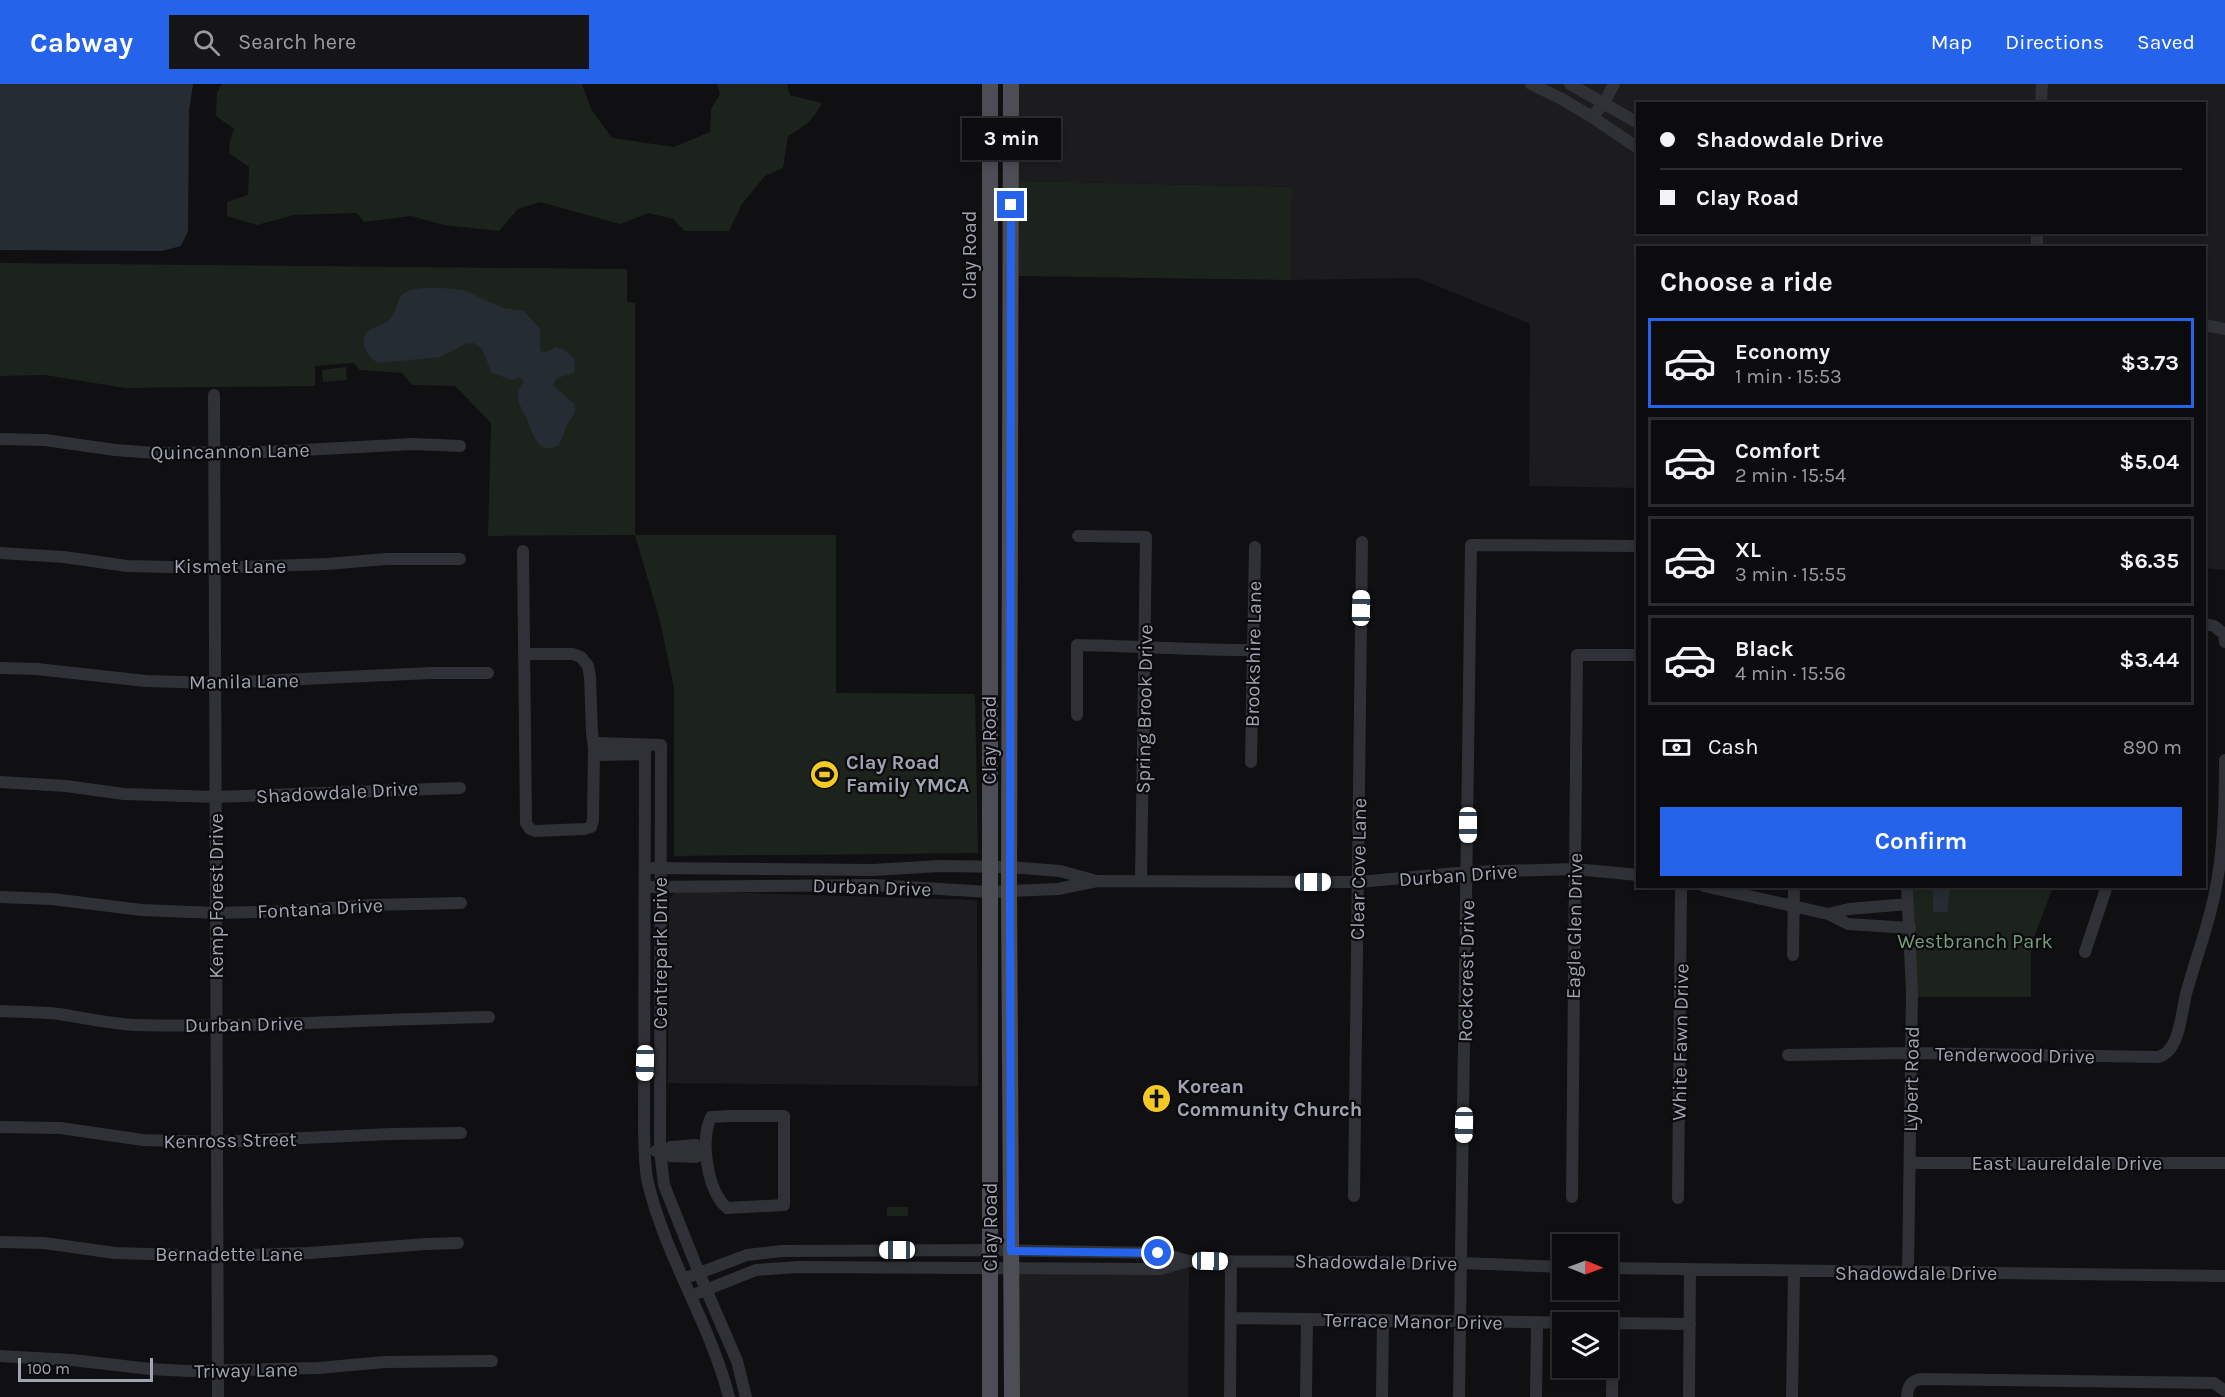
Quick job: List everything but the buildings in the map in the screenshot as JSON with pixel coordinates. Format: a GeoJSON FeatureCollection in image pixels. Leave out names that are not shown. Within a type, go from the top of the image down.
{"type":"FeatureCollection","features":[{"type":"Feature","properties":{"kind":"main road","name":"Clay Road"},"geometry":{"type":"LineString","coordinates":[[990,84],[990,1397]]}},
{"type":"Feature","properties":{"kind":"main road","name":"Clay Road"},"geometry":{"type":"LineString","coordinates":[[1011,84],[1011,1397]]}},
{"type":"Feature","properties":{"kind":"main road"},"geometry":{"type":"LineString","coordinates":[[990,289],[1011,289]]}},
{"type":"Feature","properties":{"kind":"main road"},"geometry":{"type":"LineString","coordinates":[[990,420],[1011,418]]}},
{"type":"Feature","properties":{"kind":"main road"},"geometry":{"type":"LineString","coordinates":[[990,562],[1011,562]]}},
{"type":"Feature","properties":{"kind":"main road"},"geometry":{"type":"LineString","coordinates":[[990,715],[1010,716]]}},
{"type":"Feature","properties":{"kind":"main road"},"geometry":{"type":"LineString","coordinates":[[990,1021],[1010,1022]]}},
{"type":"Feature","properties":{"kind":"street"},"geometry":{"type":"LineString","coordinates":[[1531,84],[1592,117],[1636,147]]}},
{"type":"Feature","properties":{"kind":"street"},"geometry":{"type":"LineString","coordinates":[[1570,84],[1636,122]]}},
{"type":"Feature","properties":{"kind":"street"},"geometry":{"type":"LineString","coordinates":[[1592,117],[1604,103],[1614,84]]}},
{"type":"Feature","properties":{"kind":"street"},"geometry":{"type":"LineString","coordinates":[[2041,102],[2042,84]]}},
{"type":"Feature","properties":{"kind":"street"},"geometry":{"type":"LineString","coordinates":[[2206,325],[2225,329]]}},
{"type":"Feature","properties":{"kind":"street","name":"Kemp Forest Drive"},"geometry":{"type":"LineString","coordinates":[[214,394],[218,1397]]}},
{"type":"Feature","properties":{"kind":"street","name":"Quincannon Lane"},"geometry":{"type":"LineString","coordinates":[[0,439],[45,440],[156,453],[268,452],[414,444],[460,446]]}},
{"type":"Feature","properties":{"kind":"street","name":"Spring Brook Drive"},"geometry":{"type":"LineString","coordinates":[[1078,536],[1146,537],[1141,881]]}},
{"type":"Feature","properties":{"kind":"street","name":"Clear Cove Lane"},"geometry":{"type":"LineString","coordinates":[[1354,1196],[1362,542]]}},
{"type":"Feature","properties":{"kind":"street","name":"Rockcrest Drive"},"geometry":{"type":"LineString","coordinates":[[1460,1397],[1471,545],[1636,546]]}},
{"type":"Feature","properties":{"kind":"street","name":"Brookshire Lane"},"geometry":{"type":"LineString","coordinates":[[1251,762],[1255,547]]}},
{"type":"Feature","properties":{"kind":"street"},"geometry":{"type":"LineString","coordinates":[[523,550],[524,654],[526,823],[530,829],[568,830],[591,827],[594,748],[591,677],[588,666],[581,657],[573,654],[524,654]]}},
{"type":"Feature","properties":{"kind":"street","name":"Kismet Lane"},"geometry":{"type":"LineString","coordinates":[[0,553],[64,556],[127,566],[214,568],[327,564],[386,559],[460,559]]}},
{"type":"Feature","properties":{"kind":"street"},"geometry":{"type":"LineString","coordinates":[[2206,624],[2214,626],[2224,634],[2225,642]]}},
{"type":"Feature","properties":{"kind":"street"},"geometry":{"type":"LineString","coordinates":[[1077,715],[1077,645],[1253,650]]}},
{"type":"Feature","properties":{"kind":"street","name":"Eagle Glen Drive"},"geometry":{"type":"LineString","coordinates":[[1572,1197],[1577,655],[1636,655]]}},
{"type":"Feature","properties":{"kind":"street","name":"Manila Lane"},"geometry":{"type":"LineString","coordinates":[[0,668],[37,669],[146,681],[216,683],[488,673]]}},
{"type":"Feature","properties":{"kind":"street"},"geometry":{"type":"LineString","coordinates":[[594,748],[599,742],[618,749],[645,750]]}},
{"type":"Feature","properties":{"kind":"street","name":"Centrepark Drive"},"geometry":{"type":"LineString","coordinates":[[729,1397],[722,1370],[664,1234],[647,1181],[645,750],[661,745],[660,1017],[664,1185],[737,1361],[746,1397]]}},
{"type":"Feature","properties":{"kind":"street"},"geometry":{"type":"LineString","coordinates":[[2206,869],[2222,872],[2225,760]]}},
{"type":"Feature","properties":{"kind":"street","name":"Shadowdale Drive"},"geometry":{"type":"LineString","coordinates":[[0,782],[66,786],[145,795],[216,797],[460,788]]}},
{"type":"Feature","properties":{"kind":"street","name":"Durban Drive"},"geometry":{"type":"LineString","coordinates":[[646,868],[873,870],[990,866],[1060,871],[1097,881]]}},
{"type":"Feature","properties":{"kind":"street","name":"Durban Drive"},"geometry":{"type":"LineString","coordinates":[[646,887],[863,884],[990,892],[1058,889],[1097,881],[1359,882],[1467,872],[1575,869],[1636,875]]}},
{"type":"Feature","properties":{"kind":"street","name":"Tenderwood Drive"},"geometry":{"type":"LineString","coordinates":[[1788,1054],[1911,1053],[2158,1057],[2169,1053],[2174,1046],[2182,1006],[2222,872]]}},
{"type":"Feature","properties":{"kind":"street","name":"White Fawn Drive"},"geometry":{"type":"LineString","coordinates":[[1678,1198],[1681,888]]}},
{"type":"Feature","properties":{"kind":"street"},"geometry":{"type":"LineString","coordinates":[[1712,888],[1828,914],[1848,924],[1910,928]]}},
{"type":"Feature","properties":{"kind":"street"},"geometry":{"type":"LineString","coordinates":[[1793,955],[1794,888]]}},
{"type":"Feature","properties":{"kind":"street","name":"Lybert Road"},"geometry":{"type":"LineString","coordinates":[[1907,888],[1910,928],[1911,1053],[1908,1272]]}},
{"type":"Feature","properties":{"kind":"street"},"geometry":{"type":"LineString","coordinates":[[2085,952],[2106,888]]}},
{"type":"Feature","properties":{"kind":"street","name":"Fontana Drive"},"geometry":{"type":"LineString","coordinates":[[0,897],[52,899],[131,909],[216,913],[460,903]]}},
{"type":"Feature","properties":{"kind":"street"},"geometry":{"type":"LineString","coordinates":[[1828,914],[1849,909],[1908,904]]}},
{"type":"Feature","properties":{"kind":"street","name":"Durban Drive"},"geometry":{"type":"LineString","coordinates":[[0,1011],[56,1014],[134,1025],[216,1026],[489,1017]]}},
{"type":"Feature","properties":{"kind":"street"},"geometry":{"type":"LineString","coordinates":[[646,1016],[660,1017]]}},
{"type":"Feature","properties":{"kind":"street"},"geometry":{"type":"LineString","coordinates":[[646,1153],[662,1151],[670,1156],[696,1157],[704,1151],[706,1128],[711,1117],[784,1116],[784,1205],[727,1208],[720,1202],[704,1151]]}},
{"type":"Feature","properties":{"kind":"street","name":"Kenross Street"},"geometry":{"type":"LineString","coordinates":[[0,1127],[60,1128],[143,1140],[216,1142],[461,1133]]}},
{"type":"Feature","properties":{"kind":"street","name":"East Laureldale Drive"},"geometry":{"type":"LineString","coordinates":[[1910,1163],[2225,1163]]}},
{"type":"Feature","properties":{"kind":"street","name":"Bernadette Lane"},"geometry":{"type":"LineString","coordinates":[[0,1242],[44,1243],[115,1252],[217,1256],[310,1253],[458,1243]]}},
{"type":"Feature","properties":{"kind":"street"},"geometry":{"type":"LineString","coordinates":[[835,1250],[835,1267]]}},
{"type":"Feature","properties":{"kind":"street","name":"Shadowdale Drive"},"geometry":{"type":"LineString","coordinates":[[683,1279],[747,1255],[782,1251],[835,1250],[1160,1253],[1189,1261],[1462,1263],[1552,1267]]}},
{"type":"Feature","properties":{"kind":"street","name":"Shadowdale Drive"},"geometry":{"type":"LineString","coordinates":[[691,1297],[705,1288],[756,1270],[835,1267],[990,1270],[1161,1269],[1189,1261]]}},
{"type":"Feature","properties":{"kind":"street"},"geometry":{"type":"LineString","coordinates":[[1230,1397],[1231,1261]]}},
{"type":"Feature","properties":{"kind":"street","name":"Shadowdale Drive"},"geometry":{"type":"LineString","coordinates":[[1618,1268],[2225,1276]]}},
{"type":"Feature","properties":{"kind":"street"},"geometry":{"type":"LineString","coordinates":[[1689,1397],[1690,1270]]}},
{"type":"Feature","properties":{"kind":"street"},"geometry":{"type":"LineString","coordinates":[[1792,1397],[1794,1272]]}},
{"type":"Feature","properties":{"kind":"street","name":"Terrace Manor Drive"},"geometry":{"type":"LineString","coordinates":[[1231,1318],[1552,1322]]}},
{"type":"Feature","properties":{"kind":"street"},"geometry":{"type":"LineString","coordinates":[[1306,1319],[1306,1397]]}},
{"type":"Feature","properties":{"kind":"street"},"geometry":{"type":"LineString","coordinates":[[1382,1397],[1383,1320]]}},
{"type":"Feature","properties":{"kind":"street"},"geometry":{"type":"LineString","coordinates":[[1536,1397],[1538,1322]]}},
{"type":"Feature","properties":{"kind":"street"},"geometry":{"type":"LineString","coordinates":[[1618,1323],[1690,1324]]}},
{"type":"Feature","properties":{"kind":"street","name":"Triway Lane"},"geometry":{"type":"LineString","coordinates":[[0,1356],[72,1360],[150,1369],[218,1370],[318,1368],[385,1362],[492,1361]]}},
{"type":"Feature","properties":{"kind":"street"},"geometry":{"type":"LineString","coordinates":[[1611,1378],[1612,1397]]}},
{"type":"Feature","properties":{"kind":"street"},"geometry":{"type":"LineString","coordinates":[[1908,1397],[1908,1387],[1911,1383],[1923,1379],[2214,1383],[2225,1391]]}},
{"type":"Feature","properties":{"kind":"shaded area"},"geometry":{"type":"Polygon","coordinates":[[[0,84],[193,84],[189,111],[188,231],[181,246],[162,251],[0,250],[0,84]]]}},
{"type":"Feature","properties":{"kind":"shaded area"},"geometry":{"type":"Polygon","coordinates":[[[1011,84],[2225,84],[2225,570],[2206,568],[2206,246],[1636,246],[1636,488],[1529,486],[1530,324],[1418,278],[1291,280],[1292,187],[1011,181],[1011,84]]]}},
{"type":"Feature","properties":{"kind":"shaded area"},"geometry":{"type":"Polygon","coordinates":[[[416,289],[463,290],[503,308],[524,311],[540,329],[540,350],[544,353],[556,347],[571,356],[575,363],[574,373],[557,378],[553,385],[575,405],[575,413],[559,445],[546,448],[537,441],[518,400],[518,392],[524,382],[520,377],[512,380],[492,373],[482,349],[474,343],[465,344],[440,357],[378,363],[367,353],[364,345],[366,334],[391,318],[404,293],[416,289]]]}},
{"type":"Feature","properties":{"kind":"shaded area"},"geometry":{"type":"Polygon","coordinates":[[[1933,888],[1964,888],[1950,889],[1947,912],[1933,912],[1933,888]]]}},
{"type":"Feature","properties":{"kind":"shaded area"},"geometry":{"type":"Polygon","coordinates":[[[677,891],[977,900],[978,1086],[668,1083],[669,898],[677,891]]]}},
{"type":"Feature","properties":{"kind":"shaded area"},"geometry":{"type":"Polygon","coordinates":[[[1189,1261],[1188,1397],[1012,1397],[1011,1269],[1161,1269],[1189,1261]]]}},
{"type":"Feature","properties":{"kind":"green space"},"geometry":{"type":"Polygon","coordinates":[[[222,84],[582,84],[591,109],[612,138],[674,147],[710,132],[711,109],[720,94],[717,84],[787,84],[790,95],[822,103],[808,122],[788,136],[783,168],[765,176],[742,204],[729,231],[685,231],[673,219],[649,213],[620,224],[540,202],[518,209],[499,231],[444,225],[411,216],[364,222],[357,213],[294,215],[257,225],[227,216],[227,202],[248,195],[249,167],[229,153],[234,129],[216,116],[217,92],[222,84]]]}},
{"type":"Feature","properties":{"kind":"green space"},"geometry":{"type":"Polygon","coordinates":[[[1011,181],[1292,187],[1291,280],[1011,276],[1011,181]]]}},
{"type":"Feature","properties":{"kind":"green space"},"geometry":{"type":"Polygon","coordinates":[[[0,263],[627,269],[627,302],[635,303],[635,535],[488,536],[491,423],[455,386],[412,385],[402,373],[360,370],[353,363],[315,366],[315,386],[125,388],[45,375],[0,376],[0,263]]]}},
{"type":"Feature","properties":{"kind":"green space"},"geometry":{"type":"Polygon","coordinates":[[[346,367],[347,380],[323,382],[322,370],[346,367]]]}},
{"type":"Feature","properties":{"kind":"green space","name":"Clay Road Family YMCA"},"geometry":{"type":"Polygon","coordinates":[[[635,535],[836,535],[836,693],[975,694],[978,853],[674,856],[674,688],[660,621],[635,535]]]}},
{"type":"Feature","properties":{"kind":"green space","name":"Westbranch Park"},"geometry":{"type":"Polygon","coordinates":[[[1913,888],[2053,888],[2031,946],[2031,997],[1917,997],[1913,888]]]}},
{"type":"Feature","properties":{"kind":"green space"},"geometry":{"type":"Polygon","coordinates":[[[887,1207],[908,1207],[908,1216],[887,1216],[887,1207]]]}},
{"type":"Feature","properties":{"kind":"place","name":"Clay Road Family YMCA"},"geometry":{"type":"Point","coordinates":[825,774]}},
{"type":"Feature","properties":{"kind":"place","name":"Korean Community Church"},"geometry":{"type":"Point","coordinates":[1156,1098]}},
{"type":"Feature","properties":{"kind":"route"},"geometry":{"type":"LineString","coordinates":[[1011,205],[1011,1251],[1158,1253]]}}]}
